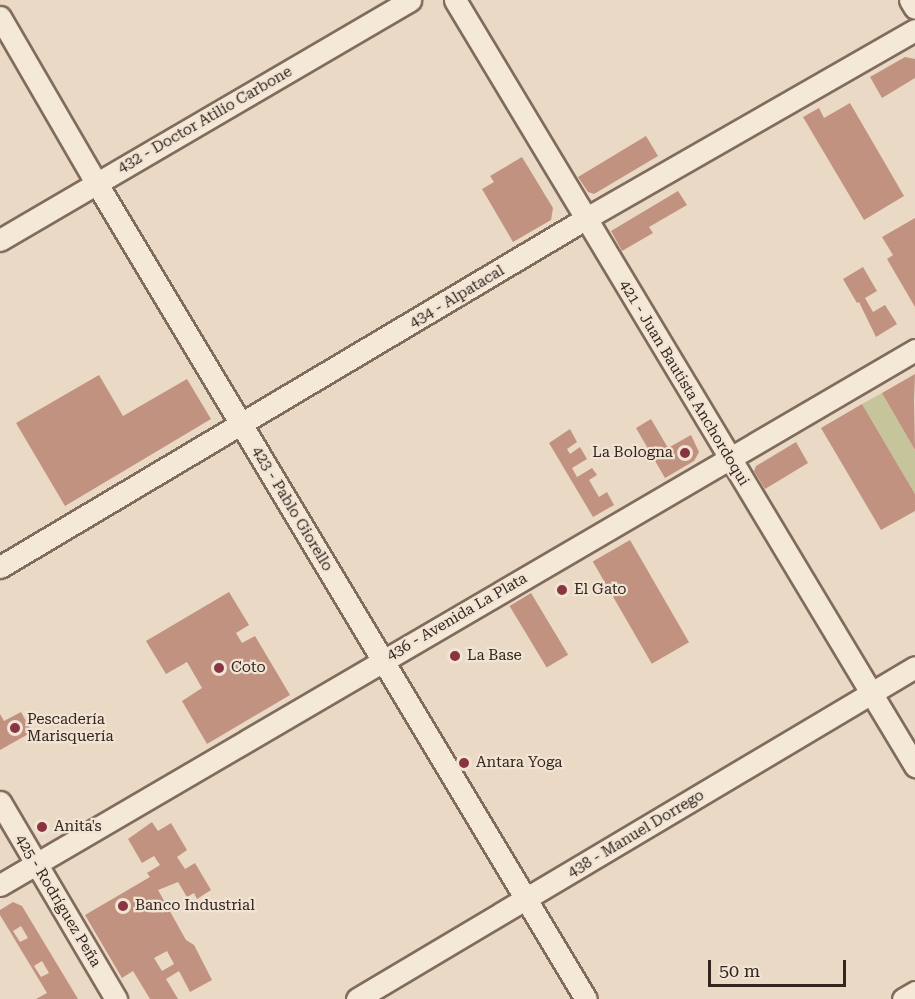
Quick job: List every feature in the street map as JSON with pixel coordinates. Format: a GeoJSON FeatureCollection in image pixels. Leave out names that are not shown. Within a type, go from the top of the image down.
{"type":"FeatureCollection","features":[{"type":"Feature","properties":{"kind":"street","name":"432 - Doctor Atilio Carbone"},"geometry":{"type":"LineString","coordinates":[[0,240],[410,0]]}},
{"type":"Feature","properties":{"kind":"street","name":"421 - Juan Bautista Anchordoqui"},"geometry":{"type":"LineString","coordinates":[[454,0],[915,766]]}},
{"type":"Feature","properties":{"kind":"street"},"geometry":{"type":"LineString","coordinates":[[910,0],[915,8]]}},
{"type":"Feature","properties":{"kind":"street","name":"423 - Pablo Giorello"},"geometry":{"type":"LineString","coordinates":[[0,17],[97,184],[586,999]]}},
{"type":"Feature","properties":{"kind":"street","name":"434 - Alpatacal"},"geometry":{"type":"LineString","coordinates":[[0,567],[585,219],[915,30]]}},
{"type":"Feature","properties":{"kind":"street","name":"436 - Avenida La Plata"},"geometry":{"type":"LineString","coordinates":[[0,885],[915,350]]}},
{"type":"Feature","properties":{"kind":"street","name":"438 - Manuel Dorrego"},"geometry":{"type":"LineString","coordinates":[[357,999],[915,667]]}},
{"type":"Feature","properties":{"kind":"street","name":"425 - Rodríguez Peña"},"geometry":{"type":"LineString","coordinates":[[0,802],[116,999]]}},
{"type":"Feature","properties":{"kind":"street"},"geometry":{"type":"LineString","coordinates":[[903,999],[915,992]]}},
{"type":"Feature","properties":{"kind":"green space"},"geometry":{"type":"Polygon","coordinates":[[[882,393],[915,450],[915,494],[862,404],[882,393]]]}},
{"type":"Feature","properties":{"kind":"building"},"geometry":{"type":"Polygon","coordinates":[[[905,57],[915,59],[915,78],[882,98],[870,77],[905,57]]]}},
{"type":"Feature","properties":{"kind":"building"},"geometry":{"type":"Polygon","coordinates":[[[850,103],[904,196],[864,220],[803,117],[819,108],[824,118],[850,103]]]}},
{"type":"Feature","properties":{"kind":"building"},"geometry":{"type":"Polygon","coordinates":[[[646,136],[658,156],[594,194],[588,192],[578,177],[646,136]]]}},
{"type":"Feature","properties":{"kind":"building"},"geometry":{"type":"Polygon","coordinates":[[[522,157],[553,208],[551,220],[513,242],[482,189],[494,182],[490,176],[522,157]]]}},
{"type":"Feature","properties":{"kind":"building"},"geometry":{"type":"Polygon","coordinates":[[[678,191],[687,205],[649,227],[653,233],[622,251],[611,231],[678,191]]]}},
{"type":"Feature","properties":{"kind":"building"},"geometry":{"type":"Polygon","coordinates":[[[915,218],[915,307],[887,259],[893,255],[882,237],[915,218]]]}},
{"type":"Feature","properties":{"kind":"building"},"geometry":{"type":"Polygon","coordinates":[[[863,267],[877,291],[865,298],[873,312],[885,305],[897,324],[876,337],[859,302],[857,303],[843,279],[863,267]]]}},
{"type":"Feature","properties":{"kind":"building"},"geometry":{"type":"Polygon","coordinates":[[[915,374],[914,400],[915,450],[882,393],[915,374]]]}},
{"type":"Feature","properties":{"kind":"building"},"geometry":{"type":"Polygon","coordinates":[[[99,375],[123,416],[187,379],[211,419],[65,506],[16,423],[99,375]]]}},
{"type":"Feature","properties":{"kind":"building"},"geometry":{"type":"Polygon","coordinates":[[[862,404],[915,494],[915,511],[881,530],[821,428],[862,404]]]}},
{"type":"Feature","properties":{"kind":"building"},"geometry":{"type":"Polygon","coordinates":[[[651,419],[668,448],[691,435],[699,452],[694,461],[665,478],[636,428],[651,419]]]}},
{"type":"Feature","properties":{"kind":"building"},"geometry":{"type":"Polygon","coordinates":[[[570,429],[577,442],[567,449],[570,454],[580,447],[587,459],[572,468],[577,477],[592,468],[597,475],[589,480],[599,497],[607,492],[614,505],[593,517],[549,443],[570,429]]]}},
{"type":"Feature","properties":{"kind":"building"},"geometry":{"type":"Polygon","coordinates":[[[796,442],[808,463],[765,489],[754,471],[756,466],[796,442]]]}},
{"type":"Feature","properties":{"kind":"building"},"geometry":{"type":"Polygon","coordinates":[[[630,540],[689,642],[652,664],[593,562],[630,540]]]}},
{"type":"Feature","properties":{"kind":"building","name":"Coto"},"geometry":{"type":"Polygon","coordinates":[[[229,592],[249,625],[236,633],[242,643],[255,636],[290,695],[207,744],[182,701],[202,688],[187,662],[166,674],[146,641],[229,592]]]}},
{"type":"Feature","properties":{"kind":"building"},"geometry":{"type":"Polygon","coordinates":[[[531,593],[568,655],[547,668],[510,606],[531,593]]]}},
{"type":"Feature","properties":{"kind":"building","name":"Pescadería Marisquería"},"geometry":{"type":"Polygon","coordinates":[[[21,712],[32,732],[0,750],[0,714],[4,721],[21,712]]]}},
{"type":"Feature","properties":{"kind":"building"},"geometry":{"type":"Polygon","coordinates":[[[152,822],[158,831],[171,823],[187,850],[177,857],[185,869],[195,863],[211,890],[197,899],[194,893],[187,897],[178,882],[158,890],[186,940],[194,945],[212,980],[190,992],[179,971],[166,979],[178,999],[150,999],[133,971],[122,978],[85,915],[150,877],[147,873],[160,865],[154,856],[142,863],[128,839],[152,822]],[[167,951],[154,958],[162,971],[174,964],[167,951]]]}},
{"type":"Feature","properties":{"kind":"building"},"geometry":{"type":"Polygon","coordinates":[[[13,902],[22,906],[78,999],[36,999],[47,993],[0,915],[0,910],[13,902]],[[21,926],[13,931],[20,942],[28,938],[21,926]],[[42,961],[34,966],[41,977],[49,973],[42,961]]]}},
{"type":"Feature","properties":{"kind":"place","name":"La Bologna"},"geometry":{"type":"Point","coordinates":[685,453]}},
{"type":"Feature","properties":{"kind":"place","name":"El Gato"},"geometry":{"type":"Point","coordinates":[562,590]}},
{"type":"Feature","properties":{"kind":"place","name":"La Base"},"geometry":{"type":"Point","coordinates":[455,656]}},
{"type":"Feature","properties":{"kind":"place","name":"Coto"},"geometry":{"type":"Point","coordinates":[219,668]}},
{"type":"Feature","properties":{"kind":"place","name":"Pescadería Marisquería"},"geometry":{"type":"Point","coordinates":[15,728]}},
{"type":"Feature","properties":{"kind":"place","name":"Antara Yoga"},"geometry":{"type":"Point","coordinates":[464,763]}},
{"type":"Feature","properties":{"kind":"place","name":"Anita's"},"geometry":{"type":"Point","coordinates":[42,827]}},
{"type":"Feature","properties":{"kind":"place","name":"Banco Industrial"},"geometry":{"type":"Point","coordinates":[123,906]}}]}
